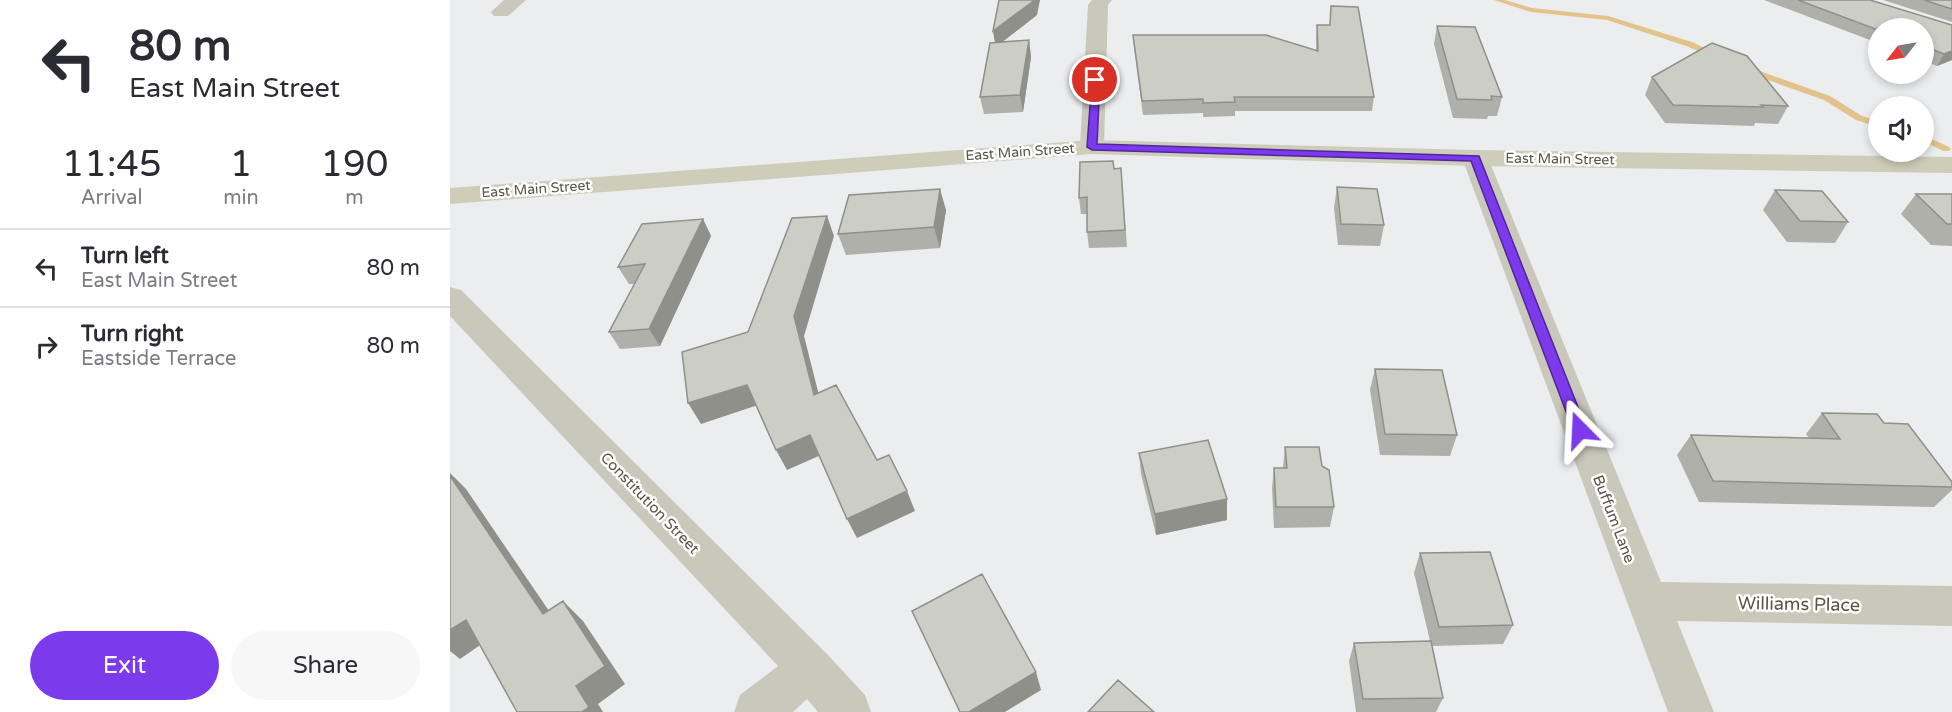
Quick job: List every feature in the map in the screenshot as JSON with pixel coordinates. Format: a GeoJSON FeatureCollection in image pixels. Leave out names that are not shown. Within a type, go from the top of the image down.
{"type":"FeatureCollection","features":[{"type":"Feature","properties":{"kind":"main road","name":"East Main Street"},"geometry":{"type":"LineString","coordinates":[[450,196],[1092,147],[1475,158],[1952,165]]}},
{"type":"Feature","properties":{"kind":"street"},"geometry":{"type":"LineString","coordinates":[[1092,147],[1098,5],[1102,0]]}},
{"type":"Feature","properties":{"kind":"street","name":"Buffum Lane"},"geometry":{"type":"LineString","coordinates":[[1475,158],[1690,712]]}},
{"type":"Feature","properties":{"kind":"street","name":"Constitution Street"},"geometry":{"type":"LineString","coordinates":[[450,297],[810,668],[848,712]]}},
{"type":"Feature","properties":{"kind":"street","name":"Williams Place"},"geometry":{"type":"LineString","coordinates":[[1646,601],[1952,606]]}},
{"type":"Feature","properties":{"kind":"street"},"geometry":{"type":"LineString","coordinates":[[757,712],[810,668]]}},
{"type":"Feature","properties":{"kind":"building"},"geometry":{"type":"Polygon","coordinates":[[[999,0],[1035,0],[993,31],[999,0]]]}},
{"type":"Feature","properties":{"kind":"building"},"geometry":{"type":"Polygon","coordinates":[[[1798,0],[1870,0],[1929,18],[1868,18],[1868,26],[1798,0]]]}},
{"type":"Feature","properties":{"kind":"building"},"geometry":{"type":"Polygon","coordinates":[[[1924,0],[1952,0],[1952,9],[1924,0]]]}},
{"type":"Feature","properties":{"kind":"building"},"geometry":{"type":"Polygon","coordinates":[[[1331,6],[1358,7],[1374,97],[1234,97],[1235,102],[1203,103],[1203,99],[1142,101],[1133,35],[1266,35],[1318,51],[1317,25],[1330,25],[1331,6]]]}},
{"type":"Feature","properties":{"kind":"building"},"geometry":{"type":"Polygon","coordinates":[[[1934,20],[1952,25],[1952,51],[1944,54],[1934,50],[1934,20]]]}},
{"type":"Feature","properties":{"kind":"building"},"geometry":{"type":"Polygon","coordinates":[[[1437,26],[1475,27],[1502,97],[1491,96],[1492,100],[1457,99],[1437,26]]]}},
{"type":"Feature","properties":{"kind":"building"},"geometry":{"type":"Polygon","coordinates":[[[1029,40],[1020,95],[980,97],[990,43],[1029,40]]]}},
{"type":"Feature","properties":{"kind":"building"},"geometry":{"type":"Polygon","coordinates":[[[1712,43],[1747,56],[1788,106],[1673,105],[1652,77],[1712,43]]]}},
{"type":"Feature","properties":{"kind":"building"},"geometry":{"type":"Polygon","coordinates":[[[1113,161],[1114,169],[1121,168],[1125,230],[1087,232],[1087,197],[1079,198],[1080,162],[1113,161]]]}},
{"type":"Feature","properties":{"kind":"building"},"geometry":{"type":"Polygon","coordinates":[[[1337,187],[1377,189],[1384,225],[1341,224],[1337,187]]]}},
{"type":"Feature","properties":{"kind":"building"},"geometry":{"type":"Polygon","coordinates":[[[940,189],[934,227],[838,234],[849,195],[940,189]]]}},
{"type":"Feature","properties":{"kind":"building"},"geometry":{"type":"Polygon","coordinates":[[[1775,190],[1822,191],[1848,222],[1800,221],[1775,190]]]}},
{"type":"Feature","properties":{"kind":"building"},"geometry":{"type":"Polygon","coordinates":[[[1916,194],[1952,194],[1952,224],[1947,224],[1916,194]]]}},
{"type":"Feature","properties":{"kind":"building"},"geometry":{"type":"Polygon","coordinates":[[[827,216],[794,316],[814,395],[836,385],[877,460],[889,455],[907,491],[847,519],[810,435],[776,450],[747,385],[688,403],[682,352],[748,332],[792,218],[827,216]]]}},
{"type":"Feature","properties":{"kind":"building"},"geometry":{"type":"Polygon","coordinates":[[[703,219],[649,329],[609,332],[645,264],[618,267],[642,224],[703,219]]]}},
{"type":"Feature","properties":{"kind":"building"},"geometry":{"type":"Polygon","coordinates":[[[1375,369],[1442,370],[1457,435],[1385,434],[1375,369]]]}},
{"type":"Feature","properties":{"kind":"building"},"geometry":{"type":"Polygon","coordinates":[[[1822,413],[1877,414],[1884,423],[1908,424],[1952,482],[1952,487],[1713,481],[1691,435],[1840,439],[1822,413]]]}},
{"type":"Feature","properties":{"kind":"building"},"geometry":{"type":"Polygon","coordinates":[[[1208,440],[1227,499],[1155,514],[1139,453],[1208,440]]]}},
{"type":"Feature","properties":{"kind":"building"},"geometry":{"type":"Polygon","coordinates":[[[1285,447],[1319,447],[1322,466],[1329,470],[1334,507],[1276,507],[1274,468],[1287,468],[1285,447]]]}},
{"type":"Feature","properties":{"kind":"building"},"geometry":{"type":"Polygon","coordinates":[[[450,476],[543,614],[563,601],[605,666],[576,686],[589,707],[582,712],[517,712],[466,620],[450,630],[450,476]]]}},
{"type":"Feature","properties":{"kind":"building"},"geometry":{"type":"Polygon","coordinates":[[[1490,552],[1513,625],[1439,627],[1420,553],[1490,552]]]}},
{"type":"Feature","properties":{"kind":"building"},"geometry":{"type":"Polygon","coordinates":[[[982,574],[1036,672],[969,712],[960,712],[912,611],[982,574]]]}},
{"type":"Feature","properties":{"kind":"building"},"geometry":{"type":"Polygon","coordinates":[[[1431,641],[1443,698],[1363,699],[1354,643],[1431,641]]]}},
{"type":"Feature","properties":{"kind":"building"},"geometry":{"type":"Polygon","coordinates":[[[1118,680],[1154,712],[1088,712],[1118,680]]]}},
{"type":"Feature","properties":{"kind":"waterway"},"geometry":{"type":"LineString","coordinates":[[1497,0],[1531,10],[1608,18],[1716,55]]}},
{"type":"Feature","properties":{"kind":"waterway"},"geometry":{"type":"LineString","coordinates":[[1751,71],[1827,98],[1859,118],[1868,121]]}},
{"type":"Feature","properties":{"kind":"waterway"},"geometry":{"type":"LineString","coordinates":[[1934,143],[1946,149]]}},
{"type":"Feature","properties":{"kind":"route"},"geometry":{"type":"LineString","coordinates":[[1095,80],[1092,147],[1475,158],[1580,430]]}}]}
